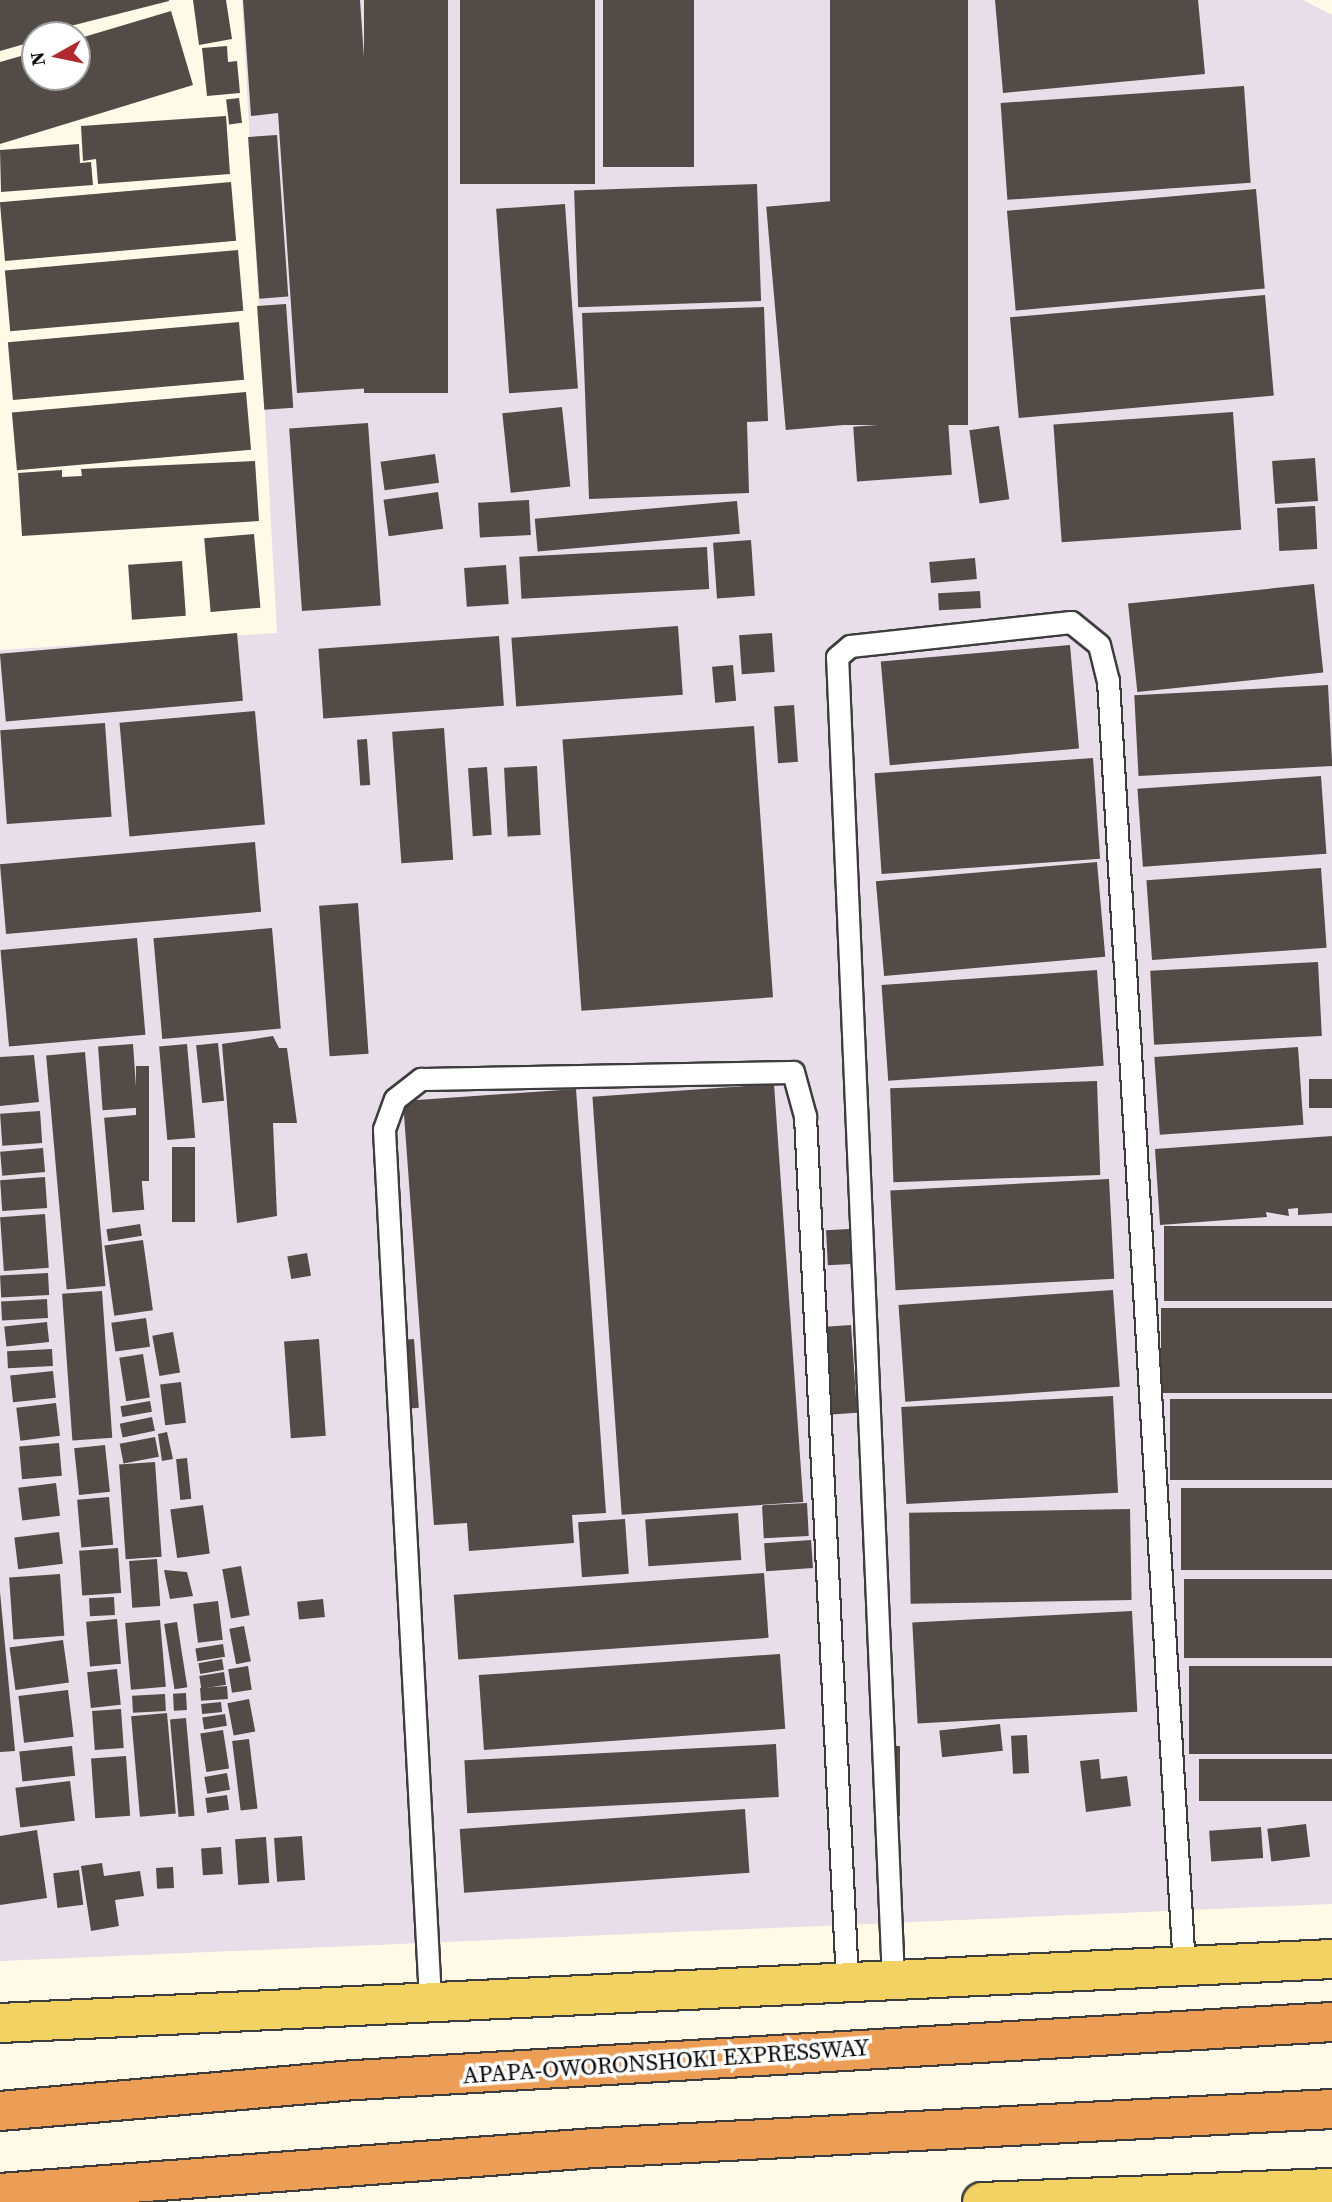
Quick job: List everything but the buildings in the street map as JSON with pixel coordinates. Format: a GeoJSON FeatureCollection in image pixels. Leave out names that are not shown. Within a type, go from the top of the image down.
{"type":"FeatureCollection","features":[{"type":"Feature","properties":{"kind":"highway","name":"APAPA-OWORONSHOKI EXPRESSWAY"},"geometry":{"type":"LineString","coordinates":[[0,2111],[356,2080],[1332,2022]]}},
{"type":"Feature","properties":{"kind":"highway"},"geometry":{"type":"LineString","coordinates":[[0,2193],[595,2148],[1332,2109]]}},
{"type":"Feature","properties":{"kind":"main road"},"geometry":{"type":"LineString","coordinates":[[0,2023],[430,1999],[847,1980],[1184,1969],[1332,1959]]}},
{"type":"Feature","properties":{"kind":"main road"},"geometry":{"type":"LineString","coordinates":[[982,2202],[1174,2198],[1332,2188]]}},
{"type":"Feature","properties":{"kind":"lane"},"geometry":{"type":"LineString","coordinates":[[893,1980],[837,657],[850,646],[1071,622],[1099,645],[1108,681],[1184,1969]]}},
{"type":"Feature","properties":{"kind":"lane"},"geometry":{"type":"LineString","coordinates":[[430,1999],[384,1129],[395,1099],[421,1079],[793,1072],[805,1116],[847,1980]]}},
{"type":"Feature","properties":{"kind":"shaded area"},"geometry":{"type":"Polygon","coordinates":[[[242,0],[1303,0],[1332,15],[1332,1904],[0,1961],[0,650],[277,633],[242,0]]]}}]}
